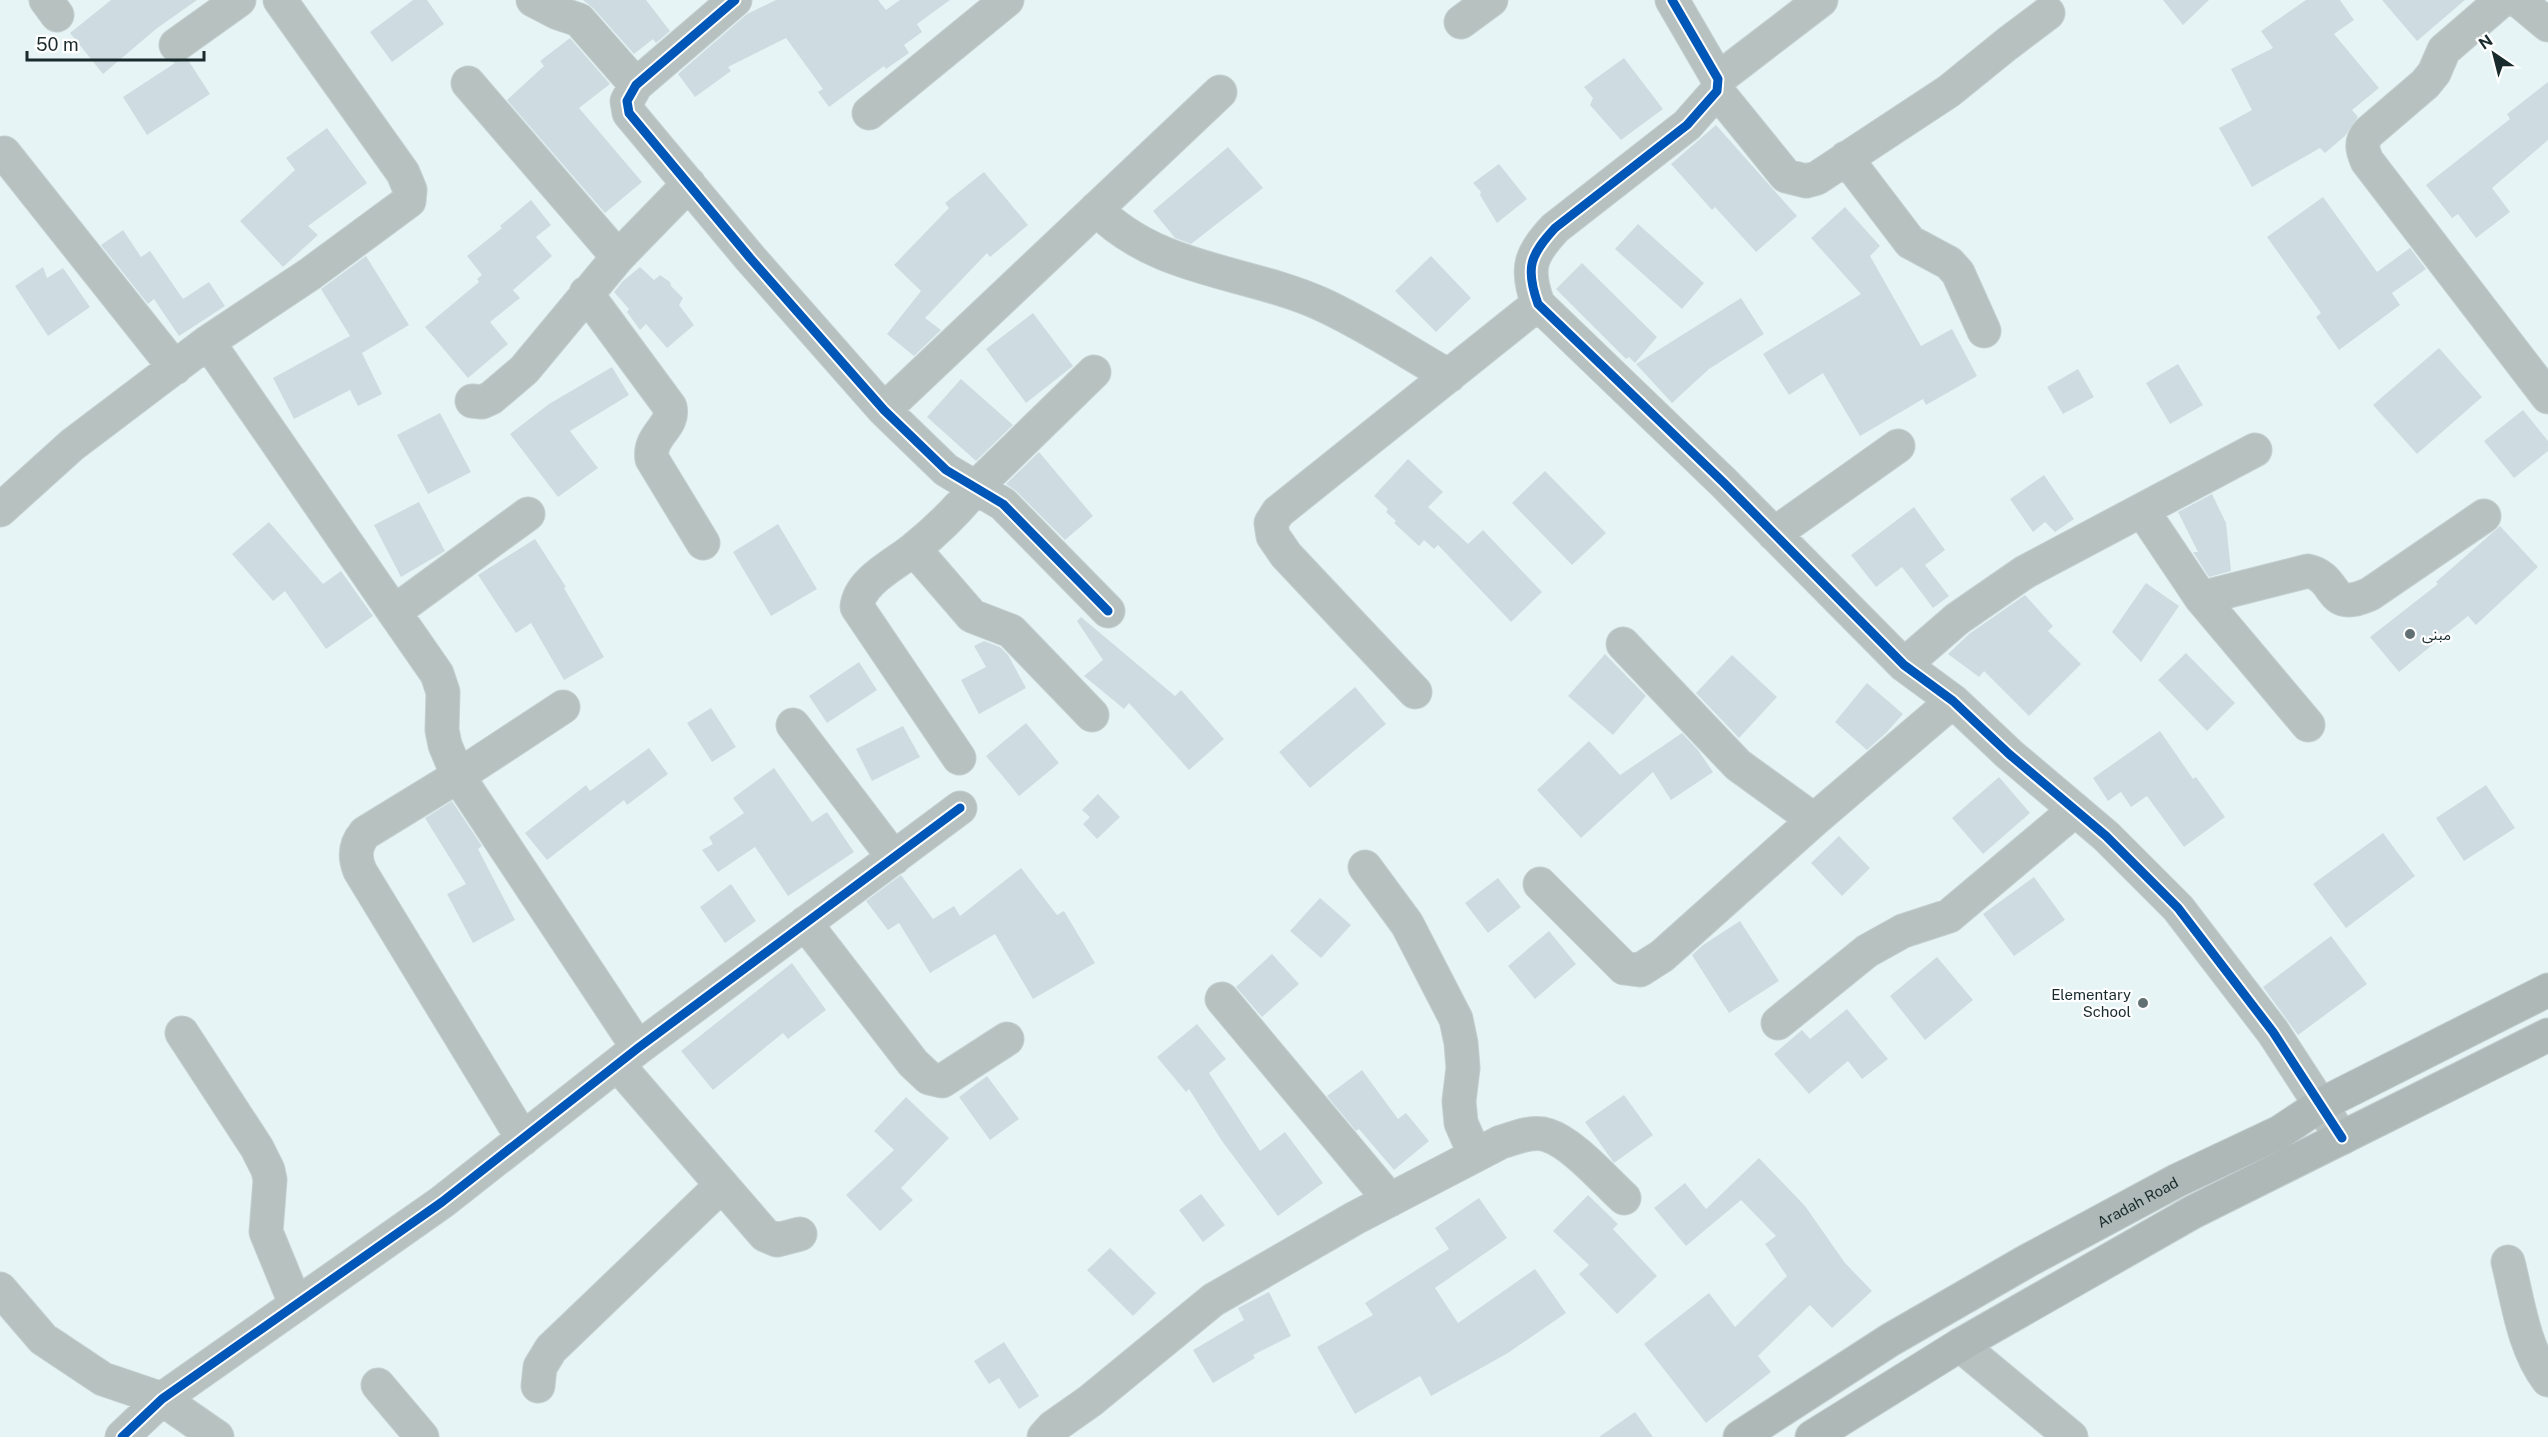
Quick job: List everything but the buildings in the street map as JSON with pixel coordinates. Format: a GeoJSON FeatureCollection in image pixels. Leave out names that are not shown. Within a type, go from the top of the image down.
{"type":"FeatureCollection","features":[{"type":"Feature","properties":{"kind":"main road","name":"Aradah Road"},"geometry":{"type":"LineString","coordinates":[[1740,1437],[1890,1341],[2027,1261],[2178,1180],[2280,1132],[2322,1104],[2548,990]]}},
{"type":"Feature","properties":{"kind":"main road"},"geometry":{"type":"LineString","coordinates":[[1812,1437],[1960,1345],[2193,1212],[2548,1035]]}},
{"type":"Feature","properties":{"kind":"street"},"geometry":{"type":"LineString","coordinates":[[176,45],[239,0]]}},
{"type":"Feature","properties":{"kind":"street"},"geometry":{"type":"LineString","coordinates":[[0,510],[72,445],[208,342],[310,274],[409,201],[410,190],[403,173],[280,0]]}},
{"type":"Feature","properties":{"kind":"street"},"geometry":{"type":"LineString","coordinates":[[533,0],[558,13],[579,20],[636,85]]}},
{"type":"Feature","properties":{"kind":"street"},"geometry":{"type":"LineString","coordinates":[[735,0],[636,85],[627,101],[629,113],[884,410],[946,470],[1003,504],[1108,611]]}},
{"type":"Feature","properties":{"kind":"street"},"geometry":{"type":"LineString","coordinates":[[869,113],[1007,0]]}},
{"type":"Feature","properties":{"kind":"street"},"geometry":{"type":"LineString","coordinates":[[1461,22],[1491,0]]}},
{"type":"Feature","properties":{"kind":"street"},"geometry":{"type":"LineString","coordinates":[[1672,0],[1718,85],[1786,176],[1806,181],[1817,178],[1949,92],[2049,13]]}},
{"type":"Feature","properties":{"kind":"street"},"geometry":{"type":"LineString","coordinates":[[1821,0],[1718,85],[1687,125],[1555,228],[1540,244],[1529,269],[1531,286],[1538,304],[1774,534],[1904,665],[1953,701],[2009,754],[2106,836],[2178,908],[2273,1032],[2342,1137]]}},
{"type":"Feature","properties":{"kind":"street"},"geometry":{"type":"LineString","coordinates":[[2502,0],[2444,50],[2434,73],[2425,84],[2369,132],[2363,140],[2362,149],[2367,161],[2548,397]]}},
{"type":"Feature","properties":{"kind":"street"},"geometry":{"type":"LineString","coordinates":[[2518,0],[2548,25]]}},
{"type":"Feature","properties":{"kind":"street"},"geometry":{"type":"LineString","coordinates":[[468,83],[618,257]]}},
{"type":"Feature","properties":{"kind":"street"},"geometry":{"type":"LineString","coordinates":[[884,410],[1220,92]]}},
{"type":"Feature","properties":{"kind":"street"},"geometry":{"type":"LineString","coordinates":[[4,153],[175,368]]}},
{"type":"Feature","properties":{"kind":"street"},"geometry":{"type":"LineString","coordinates":[[1846,158],[1910,242],[1949,263],[1958,273],[1984,331]]}},
{"type":"Feature","properties":{"kind":"street"},"geometry":{"type":"LineString","coordinates":[[472,400],[482,402],[491,398],[524,370],[586,293],[689,184]]}},
{"type":"Feature","properties":{"kind":"street"},"geometry":{"type":"LineString","coordinates":[[1096,209],[1111,224],[1170,258],[1253,280],[1321,304],[1449,376]]}},
{"type":"Feature","properties":{"kind":"street"},"geometry":{"type":"LineString","coordinates":[[586,293],[670,407],[670,419],[653,441],[650,450],[652,459],[702,543]]}},
{"type":"Feature","properties":{"kind":"street"},"geometry":{"type":"LineString","coordinates":[[1415,692],[1286,555],[1273,536],[1271,523],[1278,512],[1538,304]]}},
{"type":"Feature","properties":{"kind":"street"},"geometry":{"type":"LineString","coordinates":[[208,342],[437,674],[443,692],[442,730],[445,745],[458,776],[628,1056],[722,1185],[765,1235],[777,1240],[800,1234]]}},
{"type":"Feature","properties":{"kind":"street"},"geometry":{"type":"LineString","coordinates":[[958,758],[857,607],[859,597],[867,587],[914,549],[963,504],[976,487],[1094,372]]}},
{"type":"Feature","properties":{"kind":"street"},"geometry":{"type":"LineString","coordinates":[[1774,534],[1898,446]]}},
{"type":"Feature","properties":{"kind":"street"},"geometry":{"type":"LineString","coordinates":[[1904,665],[1957,620],[2025,572],[2255,450]]}},
{"type":"Feature","properties":{"kind":"street"},"geometry":{"type":"LineString","coordinates":[[2142,510],[2201,598],[2308,725]]}},
{"type":"Feature","properties":{"kind":"street"},"geometry":{"type":"LineString","coordinates":[[394,612],[528,514]]}},
{"type":"Feature","properties":{"kind":"street"},"geometry":{"type":"LineString","coordinates":[[2201,598],[2308,571],[2319,573],[2340,598],[2347,602],[2356,600],[2370,594],[2484,516]]}},
{"type":"Feature","properties":{"kind":"street"},"geometry":{"type":"LineString","coordinates":[[914,549],[972,616],[1011,631],[1092,716]]}},
{"type":"Feature","properties":{"kind":"street"},"geometry":{"type":"LineString","coordinates":[[1623,644],[1738,765],[1814,820]]}},
{"type":"Feature","properties":{"kind":"street"},"geometry":{"type":"LineString","coordinates":[[1540,884],[1624,968],[1640,970],[1662,956],[1814,820],[1953,701]]}},
{"type":"Feature","properties":{"kind":"street"},"geometry":{"type":"LineString","coordinates":[[523,1138],[355,860],[358,841],[365,833],[458,776],[563,707]]}},
{"type":"Feature","properties":{"kind":"street"},"geometry":{"type":"LineString","coordinates":[[793,725],[894,858]]}},
{"type":"Feature","properties":{"kind":"street"},"geometry":{"type":"LineString","coordinates":[[122,1437],[162,1399],[442,1202],[628,1056],[960,808]]}},
{"type":"Feature","properties":{"kind":"street"},"geometry":{"type":"LineString","coordinates":[[1778,1023],[1867,951],[1903,931],[1949,916],[2075,810]]}},
{"type":"Feature","properties":{"kind":"street"},"geometry":{"type":"LineString","coordinates":[[1365,867],[1407,924],[1456,1019],[1464,1068],[1459,1101],[1461,1123],[1475,1155]]}},
{"type":"Feature","properties":{"kind":"street"},"geometry":{"type":"LineString","coordinates":[[805,923],[913,1064],[929,1078],[942,1081],[1007,1039]]}},
{"type":"Feature","properties":{"kind":"street"},"geometry":{"type":"LineString","coordinates":[[1222,999],[1390,1200]]}},
{"type":"Feature","properties":{"kind":"street"},"geometry":{"type":"LineString","coordinates":[[182,1033],[257,1148],[268,1170],[270,1180],[266,1232],[296,1305]]}},
{"type":"Feature","properties":{"kind":"street"},"geometry":{"type":"LineString","coordinates":[[1044,1437],[1053,1427],[1090,1401],[1213,1300],[1390,1200],[1501,1142],[1527,1134],[1546,1134],[1566,1144],[1624,1198]]}},
{"type":"Feature","properties":{"kind":"street"},"geometry":{"type":"LineString","coordinates":[[538,1386],[540,1367],[551,1349],[722,1185]]}},
{"type":"Feature","properties":{"kind":"street"},"geometry":{"type":"LineString","coordinates":[[2508,1262],[2530,1347],[2539,1368],[2548,1380]]}},
{"type":"Feature","properties":{"kind":"street"},"geometry":{"type":"LineString","coordinates":[[0,1289],[43,1339],[104,1379],[162,1399],[217,1437]]}},
{"type":"Feature","properties":{"kind":"street"},"geometry":{"type":"LineString","coordinates":[[1960,1345],[2070,1437]]}},
{"type":"Feature","properties":{"kind":"street"},"geometry":{"type":"LineString","coordinates":[[378,1385],[422,1437]]}},
{"type":"Feature","properties":{"kind":"cycle path"},"geometry":{"type":"LineString","coordinates":[[735,0],[636,85],[627,101],[629,113],[750,258],[884,410],[946,470],[1003,504],[1108,611]]}},
{"type":"Feature","properties":{"kind":"cycle path"},"geometry":{"type":"LineString","coordinates":[[1672,0],[1718,79],[1717,91],[1687,125],[1555,228],[1540,246],[1532,263],[1532,281],[1538,304],[1724,483],[1904,665],[1953,701],[2009,754],[2106,836],[2178,908],[2273,1032],[2342,1138]]}},
{"type":"Feature","properties":{"kind":"cycle path"},"geometry":{"type":"LineString","coordinates":[[122,1437],[162,1399],[442,1202],[638,1048],[960,808]]}},
{"type":"Feature","properties":{"kind":"place","name":"مبنى"},"geometry":{"type":"Point","coordinates":[2410,634]}},
{"type":"Feature","properties":{"kind":"place","name":"Elementary School"},"geometry":{"type":"Point","coordinates":[2143,1003]}}]}
